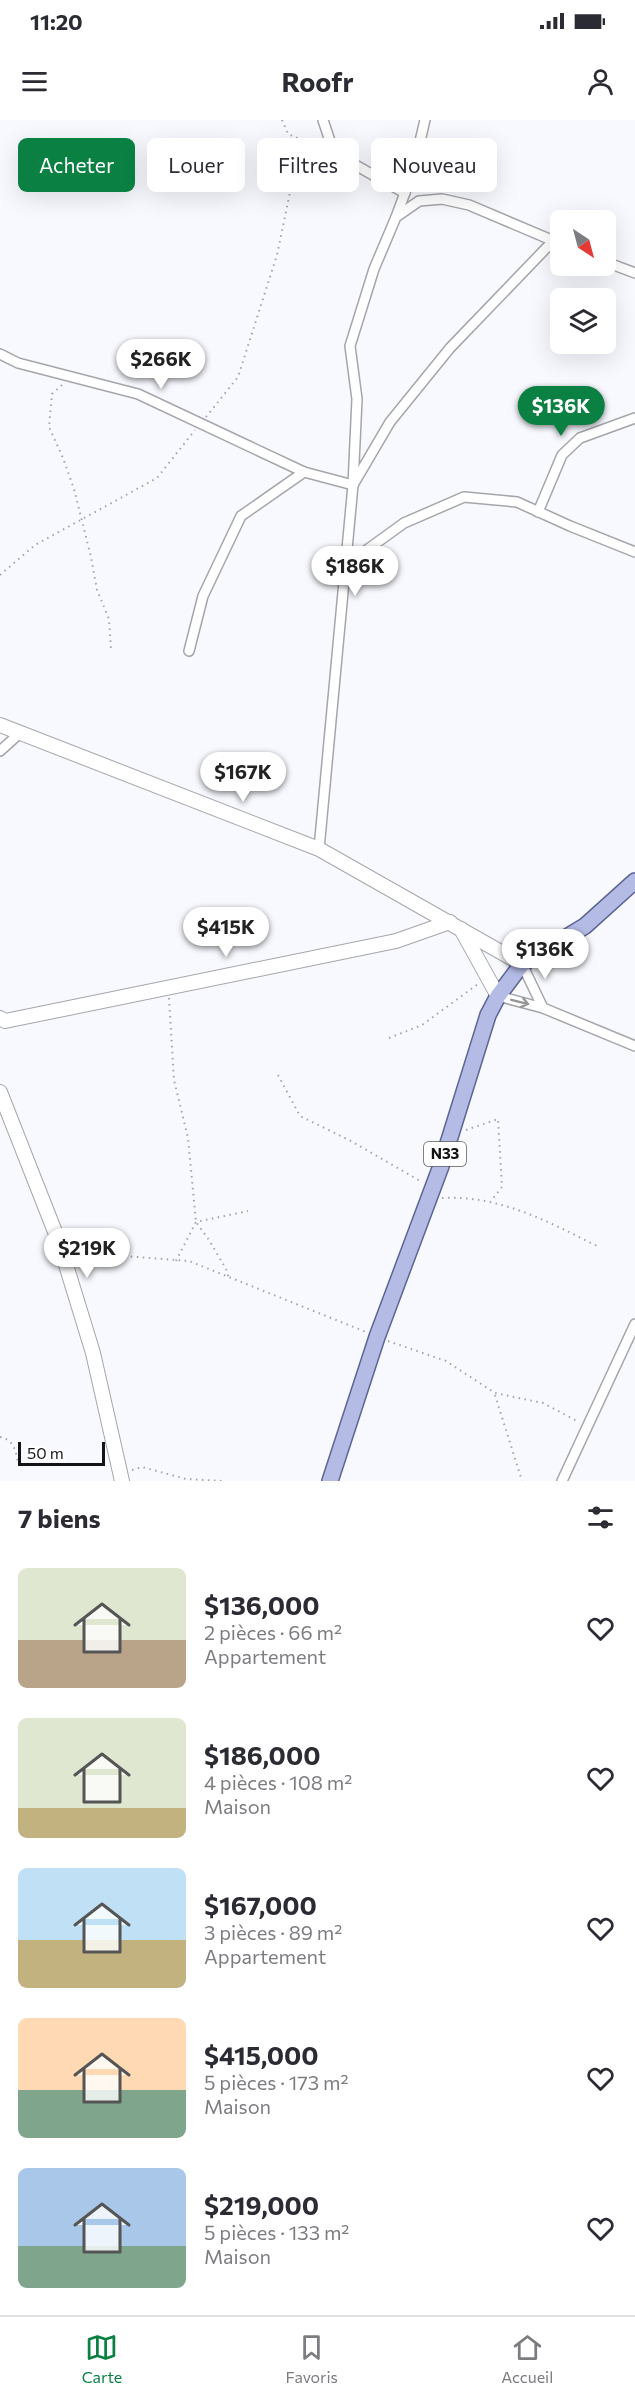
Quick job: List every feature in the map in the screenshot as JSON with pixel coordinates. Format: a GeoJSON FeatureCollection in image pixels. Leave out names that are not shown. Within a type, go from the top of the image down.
{"type":"FeatureCollection","features":[{"type":"Feature","properties":{"kind":"main road","name":"N33"},"geometry":{"type":"LineString","coordinates":[[330,1481],[377,1337],[451,1135],[488,1015],[498,996],[522,964],[585,926],[635,881]]}},
{"type":"Feature","properties":{"kind":"street"},"geometry":{"type":"LineString","coordinates":[[323,120],[329,138]]}},
{"type":"Feature","properties":{"kind":"street"},"geometry":{"type":"LineString","coordinates":[[319,849],[353,485],[357,399],[350,346],[374,268],[413,171],[425,120]]}},
{"type":"Feature","properties":{"kind":"street"},"geometry":{"type":"LineString","coordinates":[[359,167],[405,193]]}},
{"type":"Feature","properties":{"kind":"street"},"geometry":{"type":"LineString","coordinates":[[396,217],[419,201],[442,199],[469,205],[550,240]]}},
{"type":"Feature","properties":{"kind":"street"},"geometry":{"type":"LineString","coordinates":[[353,485],[390,422],[450,348],[550,250]]}},
{"type":"Feature","properties":{"kind":"street"},"geometry":{"type":"LineString","coordinates":[[616,266],[635,273]]}},
{"type":"Feature","properties":{"kind":"street"},"geometry":{"type":"LineString","coordinates":[[0,354],[18,363],[138,394],[304,472],[353,485]]}},
{"type":"Feature","properties":{"kind":"street"},"geometry":{"type":"LineString","coordinates":[[538,512],[562,455],[580,438],[635,418]]}},
{"type":"Feature","properties":{"kind":"street"},"geometry":{"type":"LineString","coordinates":[[189,651],[203,596],[241,516],[304,472]]}},
{"type":"Feature","properties":{"kind":"street"},"geometry":{"type":"LineString","coordinates":[[344,571],[357,557],[404,523],[464,497],[517,502],[635,552]]}},
{"type":"Feature","properties":{"kind":"street"},"geometry":{"type":"LineString","coordinates":[[0,725],[319,849],[522,964],[543,1008]]}},
{"type":"Feature","properties":{"kind":"street"},"geometry":{"type":"LineString","coordinates":[[0,751],[20,733]]}},
{"type":"Feature","properties":{"kind":"street"},"geometry":{"type":"LineString","coordinates":[[455,925],[498,996],[543,1008],[635,1046]]}},
{"type":"Feature","properties":{"kind":"street"},"geometry":{"type":"LineString","coordinates":[[2,1023],[396,941],[455,925]]}},
{"type":"Feature","properties":{"kind":"street"},"geometry":{"type":"LineString","coordinates":[[0,1092],[63,1257],[93,1353],[122,1477]]}},
{"type":"Feature","properties":{"kind":"street"},"geometry":{"type":"LineString","coordinates":[[562,1481],[635,1324]]}},
{"type":"Feature","properties":{"kind":"path"},"geometry":{"type":"LineString","coordinates":[[282,120],[288,134],[298,138]]}},
{"type":"Feature","properties":{"kind":"path"},"geometry":{"type":"LineString","coordinates":[[0,575],[35,545],[157,478],[238,377],[277,255],[290,192]]}},
{"type":"Feature","properties":{"kind":"path"},"geometry":{"type":"LineString","coordinates":[[71,377],[52,394],[49,427],[74,489],[97,590],[109,619],[111,649]]}},
{"type":"Feature","properties":{"kind":"path"},"geometry":{"type":"LineString","coordinates":[[389,1038],[422,1025],[487,978]]}},
{"type":"Feature","properties":{"kind":"path"},"geometry":{"type":"LineString","coordinates":[[169,987],[174,1080],[188,1138],[196,1222],[226,1269],[229,1279]]}},
{"type":"Feature","properties":{"kind":"path"},"geometry":{"type":"LineString","coordinates":[[278,1075],[300,1116],[349,1140],[430,1193],[492,1201],[540,1217],[597,1246]]}},
{"type":"Feature","properties":{"kind":"path"},"geometry":{"type":"LineString","coordinates":[[451,1135],[498,1119],[502,1187],[492,1201]]}},
{"type":"Feature","properties":{"kind":"path"},"geometry":{"type":"LineString","coordinates":[[196,1222],[248,1211]]}},
{"type":"Feature","properties":{"kind":"path"},"geometry":{"type":"LineString","coordinates":[[176,1261],[196,1222]]}},
{"type":"Feature","properties":{"kind":"path"},"geometry":{"type":"LineString","coordinates":[[63,1257],[98,1254],[189,1261],[377,1337],[446,1361],[495,1393],[543,1403],[587,1426]]}},
{"type":"Feature","properties":{"kind":"path"},"geometry":{"type":"LineString","coordinates":[[495,1393],[522,1481]]}},
{"type":"Feature","properties":{"kind":"path"},"geometry":{"type":"LineString","coordinates":[[0,1437],[7,1439],[16,1448],[18,1463]]}},
{"type":"Feature","properties":{"kind":"path"},"geometry":{"type":"LineString","coordinates":[[122,1477],[142,1467],[186,1479],[223,1481]]}}]}
